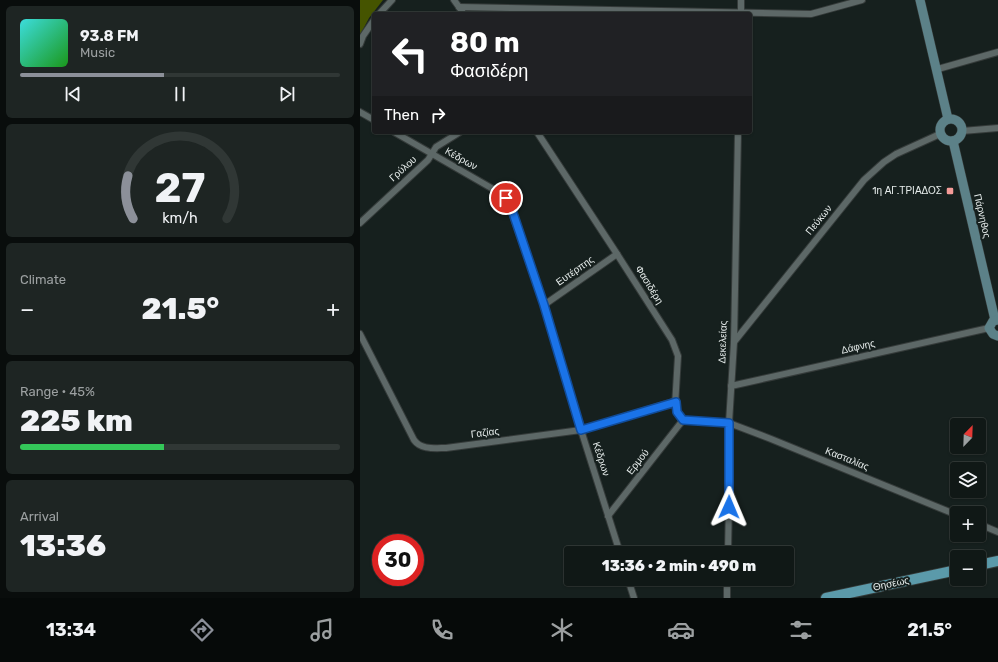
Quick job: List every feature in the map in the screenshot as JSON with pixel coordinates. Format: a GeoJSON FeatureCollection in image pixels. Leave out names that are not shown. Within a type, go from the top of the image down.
{"type":"FeatureCollection","features":[{"type":"Feature","properties":{"kind":"main road"},"geometry":{"type":"LineString","coordinates":[[986,564],[998,561]]}},
{"type":"Feature","properties":{"kind":"main road","name":"Θησέως"},"geometry":{"type":"LineString","coordinates":[[826,598],[950,571]]}},
{"type":"Feature","properties":{"kind":"street"},"geometry":{"type":"LineString","coordinates":[[381,12],[392,0]]}},
{"type":"Feature","properties":{"kind":"street"},"geometry":{"type":"LineString","coordinates":[[454,0],[463,12]]}},
{"type":"Feature","properties":{"kind":"street"},"geometry":{"type":"LineString","coordinates":[[741,0],[741,12]]}},
{"type":"Feature","properties":{"kind":"street"},"geometry":{"type":"LineString","coordinates":[[752,14],[811,14],[862,0]]}},
{"type":"Feature","properties":{"kind":"street"},"geometry":{"type":"LineString","coordinates":[[920,0],[938,69],[948,119]]}},
{"type":"Feature","properties":{"kind":"street"},"geometry":{"type":"LineString","coordinates":[[459,7],[660,12]]}},
{"type":"Feature","properties":{"kind":"street"},"geometry":{"type":"LineString","coordinates":[[360,44],[372,23]]}},
{"type":"Feature","properties":{"kind":"street"},"geometry":{"type":"LineString","coordinates":[[938,69],[998,52]]}},
{"type":"Feature","properties":{"kind":"street"},"geometry":{"type":"LineString","coordinates":[[360,112],[372,119]]}},
{"type":"Feature","properties":{"kind":"street"},"geometry":{"type":"LineString","coordinates":[[948,119],[953,119],[958,122],[962,131],[959,137],[953,141],[945,140],[940,134],[941,124],[948,119]]}},
{"type":"Feature","properties":{"kind":"street"},"geometry":{"type":"LineString","coordinates":[[962,131],[998,128]]}},
{"type":"Feature","properties":{"kind":"street","name":"Κέδρων"},"geometry":{"type":"LineString","coordinates":[[397,134],[500,193],[506,198],[511,207],[544,305],[618,546]]}},
{"type":"Feature","properties":{"kind":"street","name":"Γρύλου"},"geometry":{"type":"LineString","coordinates":[[360,223],[428,160],[436,147],[457,134]]}},
{"type":"Feature","properties":{"kind":"street","name":"Φασιδέρη"},"geometry":{"type":"LineString","coordinates":[[538,134],[672,340],[678,356],[677,412],[683,420]]}},
{"type":"Feature","properties":{"kind":"street","name":"Δεκελείας"},"geometry":{"type":"LineString","coordinates":[[728,546],[729,423],[734,342],[738,134]]}},
{"type":"Feature","properties":{"kind":"street","name":"Πεύκων"},"geometry":{"type":"LineString","coordinates":[[734,342],[864,180],[884,162],[896,154],[940,134]]}},
{"type":"Feature","properties":{"kind":"street","name":"Πάρνηθος"},"geometry":{"type":"LineString","coordinates":[[953,141],[994,323]]}},
{"type":"Feature","properties":{"kind":"street","name":"Ευτέρπης"},"geometry":{"type":"LineString","coordinates":[[544,305],[617,254]]}},
{"type":"Feature","properties":{"kind":"street"},"geometry":{"type":"LineString","coordinates":[[994,323],[993,334],[998,336]]}},
{"type":"Feature","properties":{"kind":"street","name":"Δάφνης"},"geometry":{"type":"LineString","coordinates":[[731,386],[994,323]]}},
{"type":"Feature","properties":{"kind":"street","name":"Γαζίας"},"geometry":{"type":"LineString","coordinates":[[360,334],[414,440],[421,446],[446,448],[581,430],[676,402]]}},
{"type":"Feature","properties":{"kind":"street"},"geometry":{"type":"LineString","coordinates":[[683,420],[729,423]]}},
{"type":"Feature","properties":{"kind":"street","name":"Ερμού"},"geometry":{"type":"LineString","coordinates":[[608,516],[683,420]]}},
{"type":"Feature","properties":{"kind":"street","name":"Κασταλίας"},"geometry":{"type":"LineString","coordinates":[[729,423],[950,512]]}},
{"type":"Feature","properties":{"kind":"street"},"geometry":{"type":"LineString","coordinates":[[986,527],[998,532]]}},
{"type":"Feature","properties":{"kind":"street"},"geometry":{"type":"LineString","coordinates":[[630,586],[634,598]]}},
{"type":"Feature","properties":{"kind":"street"},"geometry":{"type":"LineString","coordinates":[[727,586],[727,598]]}},
{"type":"Feature","properties":{"kind":"green space"},"geometry":{"type":"Polygon","coordinates":[[[360,0],[383,0],[374,12],[372,12],[360,35],[360,0]]]}},
{"type":"Feature","properties":{"kind":"place","name":"1η ΑΓ.ΤΡΙΑΔΟΣ"},"geometry":{"type":"Point","coordinates":[950,191]}},
{"type":"Feature","properties":{"kind":"route"},"geometry":{"type":"LineString","coordinates":[[506,198],[511,207],[544,305],[581,430],[676,402],[675,406],[677,412],[683,420],[729,423],[729,507]]}}]}
